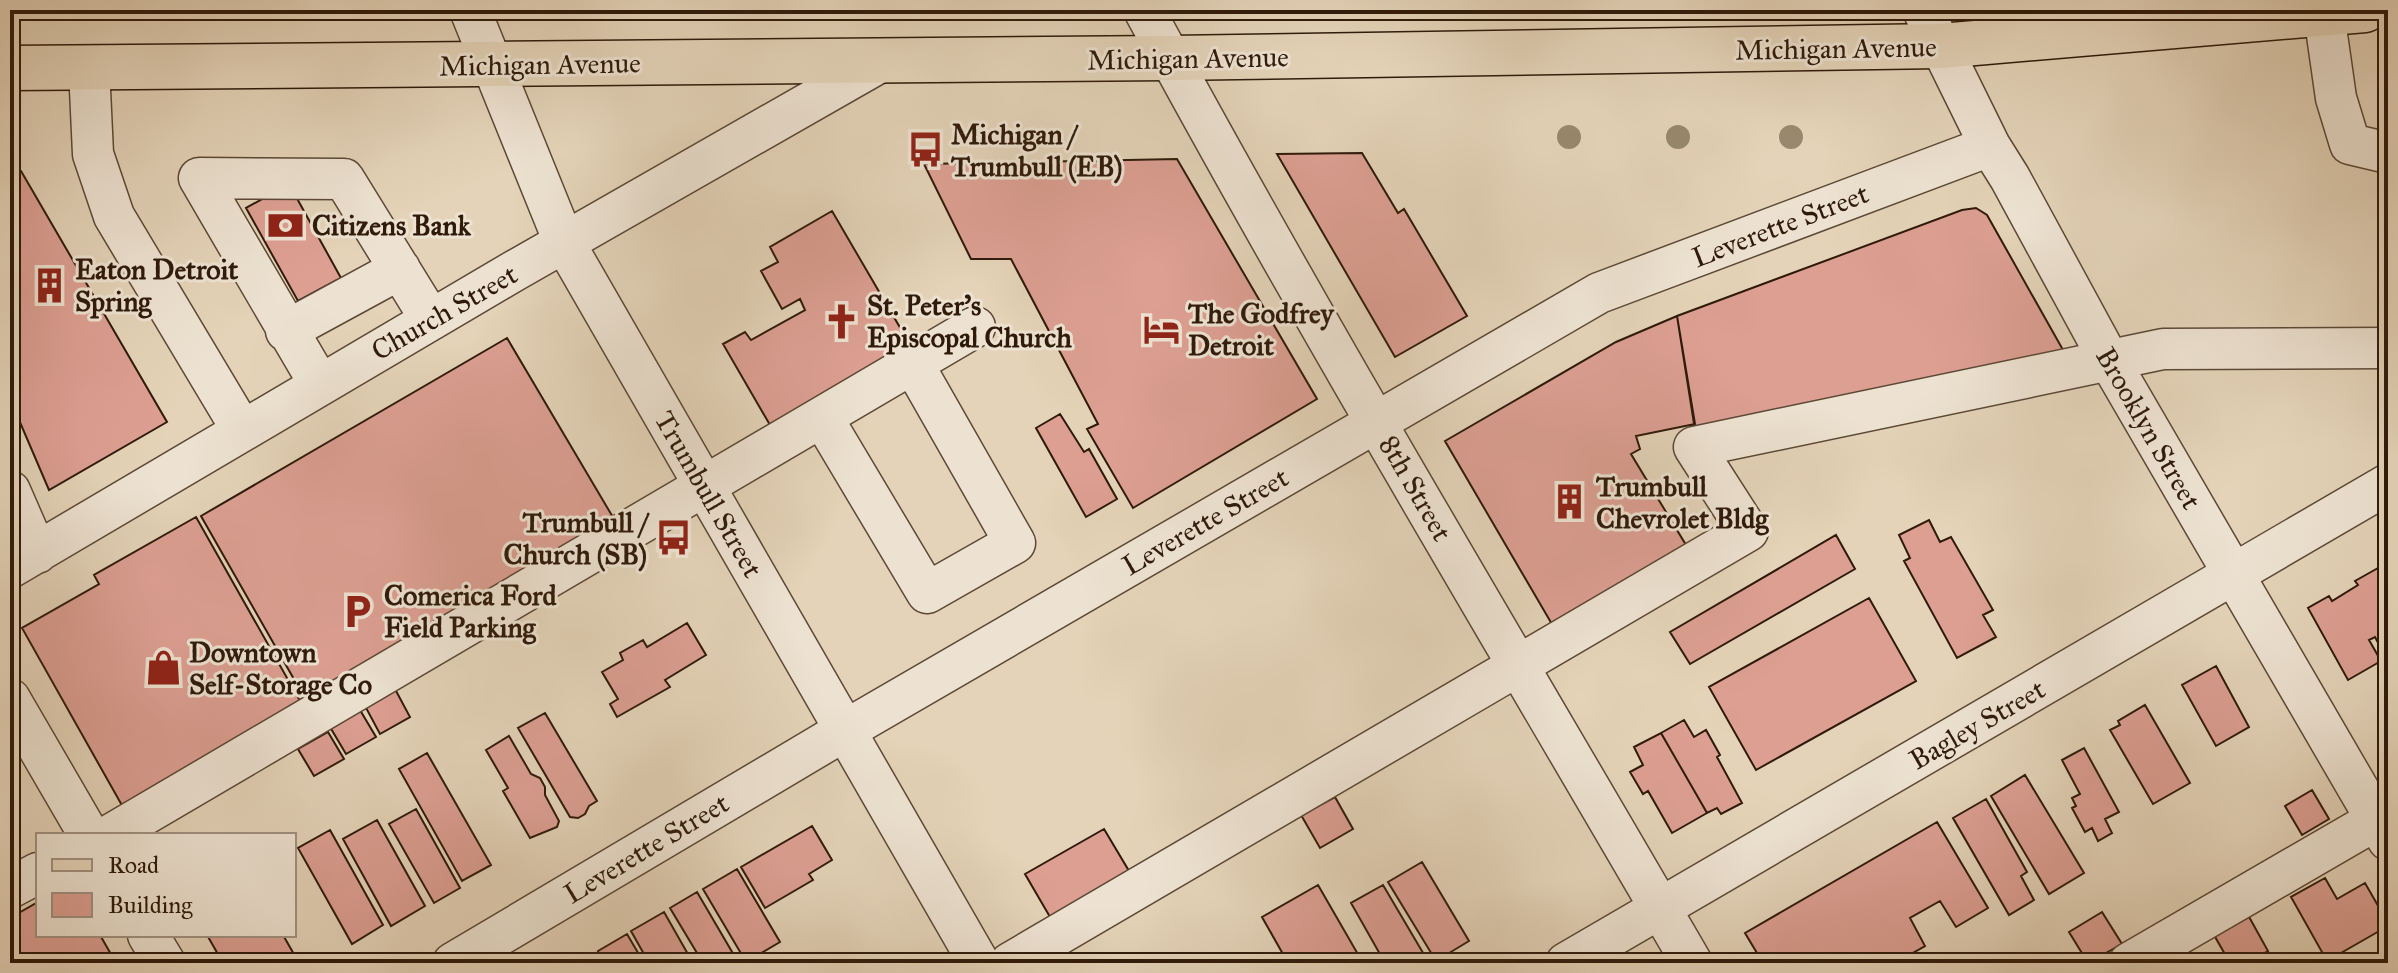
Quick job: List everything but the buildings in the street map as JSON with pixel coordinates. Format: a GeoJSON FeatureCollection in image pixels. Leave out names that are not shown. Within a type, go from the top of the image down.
{"type":"FeatureCollection","features":[{"type":"Feature","properties":{"kind":"main road","name":"Michigan Avenue"},"geometry":{"type":"LineString","coordinates":[[10,68],[1170,58],[2344,12]]}},
{"type":"Feature","properties":{"kind":"street","name":"Trumbull Street"},"geometry":{"type":"LineString","coordinates":[[470,10],[564,242],[979,963]]}},
{"type":"Feature","properties":{"kind":"street","name":"8th Street"},"geometry":{"type":"LineString","coordinates":[[1144,10],[1377,421],[1692,963]]}},
{"type":"Feature","properties":{"kind":"street"},"geometry":{"type":"LineString","coordinates":[[2344,12],[2336,98],[2350,144],[2388,153]]}},
{"type":"Feature","properties":{"kind":"street","name":"Brooklyn Street"},"geometry":{"type":"LineString","coordinates":[[1932,28],[1990,146],[2109,360],[2384,824]]}},
{"type":"Feature","properties":{"kind":"street","name":"Church Street"},"geometry":{"type":"LineString","coordinates":[[24,561],[564,242],[882,61]]}},
{"type":"Feature","properties":{"kind":"street"},"geometry":{"type":"LineString","coordinates":[[89,68],[93,154],[114,216],[242,430]]}},
{"type":"Feature","properties":{"kind":"street","name":"Leverette Street"},"geometry":{"type":"LineString","coordinates":[[453,963],[844,731],[1599,293],[1990,146]]}},
{"type":"Feature","properties":{"kind":"street"},"geometry":{"type":"LineString","coordinates":[[320,385],[199,178],[344,179],[431,320]]}},
{"type":"Feature","properties":{"kind":"street"},"geometry":{"type":"LineString","coordinates":[[286,331],[400,269]]}},
{"type":"Feature","properties":{"kind":"street"},"geometry":{"type":"LineString","coordinates":[[113,833],[975,327]]}},
{"type":"Feature","properties":{"kind":"street"},"geometry":{"type":"LineString","coordinates":[[1010,963],[1748,531],[1694,447],[2163,349],[2388,348]]}},
{"type":"Feature","properties":{"kind":"street"},"geometry":{"type":"LineString","coordinates":[[822,417],[927,593],[1015,543],[913,364]]}},
{"type":"Feature","properties":{"kind":"street","name":"Bagley Street"},"geometry":{"type":"LineString","coordinates":[[1566,963],[2388,484]]}},
{"type":"Feature","properties":{"kind":"street"},"geometry":{"type":"LineString","coordinates":[[10,491],[24,561]]}},
{"type":"Feature","properties":{"kind":"street"},"geometry":{"type":"LineString","coordinates":[[10,699],[88,833]]}},
{"type":"Feature","properties":{"kind":"street"},"geometry":{"type":"LineString","coordinates":[[2129,963],[2384,824]]}},
{"type":"Feature","properties":{"kind":"street"},"geometry":{"type":"LineString","coordinates":[[10,888],[36,874]]}},
{"type":"Feature","properties":{"kind":"street"},"geometry":{"type":"LineString","coordinates":[[149,937],[165,963]]}},
{"type":"Feature","properties":{"kind":"place","name":"Michigan / Trumbull (EB)"},"geometry":{"type":"Point","coordinates":[925,150]}},
{"type":"Feature","properties":{"kind":"place","name":"Citizens Bank"},"geometry":{"type":"Point","coordinates":[286,225]}},
{"type":"Feature","properties":{"kind":"place","name":"Eaton Detroit Spring"},"geometry":{"type":"Point","coordinates":[49,285]}},
{"type":"Feature","properties":{"kind":"place","name":"St. Peter's Episcopal Church"},"geometry":{"type":"Point","coordinates":[841,321]}},
{"type":"Feature","properties":{"kind":"place","name":"The Godfrey Detroit"},"geometry":{"type":"Point","coordinates":[1162,329]}},
{"type":"Feature","properties":{"kind":"place","name":"Trumbull Chevrolet Bldg"},"geometry":{"type":"Point","coordinates":[1570,502]}},
{"type":"Feature","properties":{"kind":"place","name":"Trumbull / Church (SB)"},"geometry":{"type":"Point","coordinates":[673,538]}},
{"type":"Feature","properties":{"kind":"place","name":"Comerica Ford Field Parking"},"geometry":{"type":"Point","coordinates":[358,611]}},
{"type":"Feature","properties":{"kind":"place","name":"Downtown Self-Storage Co"},"geometry":{"type":"Point","coordinates":[163,668]}}]}
